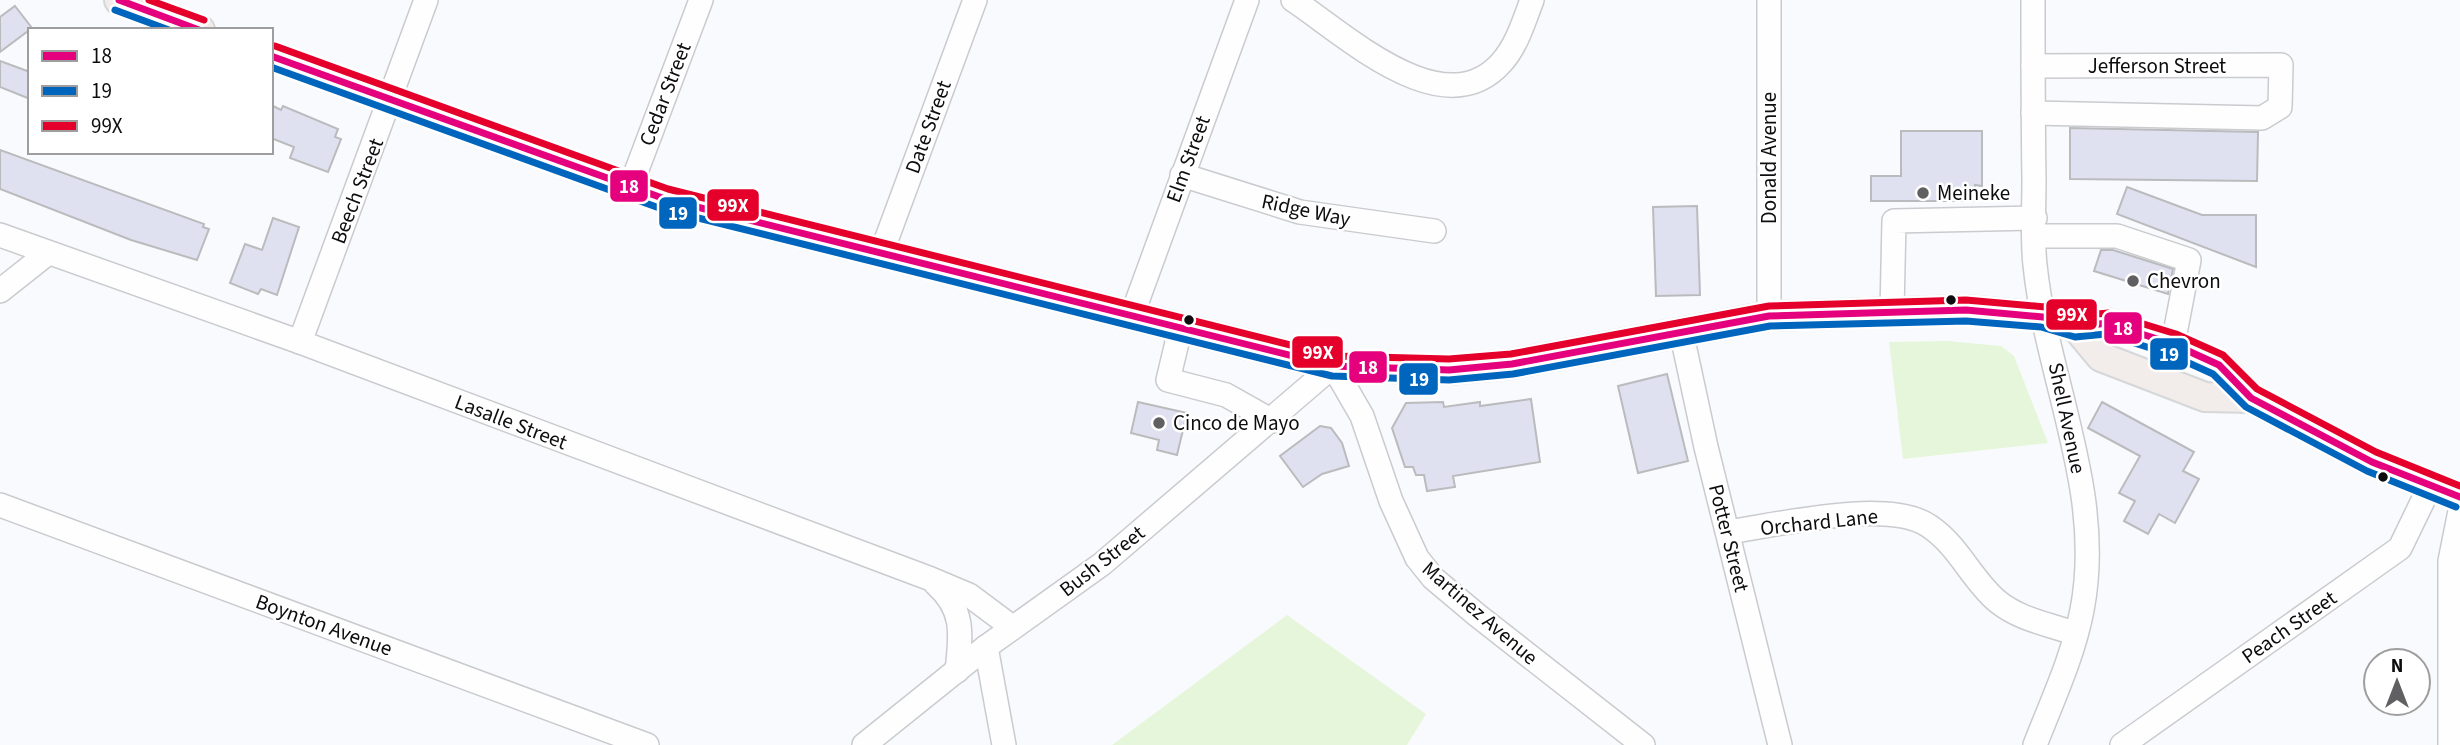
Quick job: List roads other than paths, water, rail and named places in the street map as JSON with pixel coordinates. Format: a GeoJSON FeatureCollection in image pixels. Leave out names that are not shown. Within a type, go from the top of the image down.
{"type":"FeatureCollection","features":[{"type":"Feature","properties":{"kind":"main road"},"geometry":{"type":"LineString","coordinates":[[120,0],[149,5],[196,28]]}},
{"type":"Feature","properties":{"kind":"main road"},"geometry":{"type":"LineString","coordinates":[[273,57],[630,188],[1131,318],[1333,366],[1449,370],[1512,364],[1769,316],[1966,310],[2043,317],[2076,327],[2107,323],[2173,344],[2219,365],[2251,398],[2372,462],[2460,497]]}},
{"type":"Feature","properties":{"kind":"main road"},"geometry":{"type":"LineString","coordinates":[[2076,327],[2101,357],[2205,397],[2251,398]]}},
{"type":"Feature","properties":{"kind":"street","name":"Beech Street"},"geometry":{"type":"LineString","coordinates":[[300,342],[426,0]]}},
{"type":"Feature","properties":{"kind":"street","name":"Cedar Street"},"geometry":{"type":"LineString","coordinates":[[630,188],[701,0]]}},
{"type":"Feature","properties":{"kind":"street","name":"Date Street"},"geometry":{"type":"LineString","coordinates":[[881,254],[975,0]]}},
{"type":"Feature","properties":{"kind":"street","name":"Elm Street"},"geometry":{"type":"LineString","coordinates":[[1131,318],[1247,0]]}},
{"type":"Feature","properties":{"kind":"street"},"geometry":{"type":"LineString","coordinates":[[1293,0],[1415,80],[1437,86],[1463,86],[1484,78],[1503,62],[1517,39],[1532,0]]}},
{"type":"Feature","properties":{"kind":"street","name":"Donald Avenue"},"geometry":{"type":"LineString","coordinates":[[1769,0],[1769,316]]}},
{"type":"Feature","properties":{"kind":"street","name":"Shell Avenue"},"geometry":{"type":"LineString","coordinates":[[2033,0],[2035,227],[2043,317],[2062,389],[2085,510],[2086,585],[2076,634],[2035,745]]}},
{"type":"Feature","properties":{"kind":"street","name":"Jefferson Street"},"geometry":{"type":"LineString","coordinates":[[2033,66],[2281,65],[2280,107],[2262,118],[2033,113]]}},
{"type":"Feature","properties":{"kind":"street","name":"Ridge Way"},"geometry":{"type":"LineString","coordinates":[[1182,175],[1300,212],[1434,231]]}},
{"type":"Feature","properties":{"kind":"street"},"geometry":{"type":"LineString","coordinates":[[1892,311],[1894,221],[2035,227],[2117,236],[2189,260],[2173,344]]}},
{"type":"Feature","properties":{"kind":"street","name":"Lasalle Street"},"geometry":{"type":"LineString","coordinates":[[0,235],[300,342],[931,579],[969,595],[1012,627]]}},
{"type":"Feature","properties":{"kind":"street"},"geometry":{"type":"LineString","coordinates":[[0,291],[48,253]]}},
{"type":"Feature","properties":{"kind":"street"},"geometry":{"type":"LineString","coordinates":[[1180,330],[1168,380],[1226,395],[1272,421]]}},
{"type":"Feature","properties":{"kind":"street","name":"Potter Street"},"geometry":{"type":"LineString","coordinates":[[1681,331],[1690,379],[1780,745]]}},
{"type":"Feature","properties":{"kind":"street","name":"Bush Street"},"geometry":{"type":"LineString","coordinates":[[864,745],[1012,627],[1102,564],[1333,366]]}},
{"type":"Feature","properties":{"kind":"street","name":"Martinez Avenue"},"geometry":{"type":"LineString","coordinates":[[1333,366],[1363,416],[1391,501],[1417,558],[1433,578],[1643,745]]}},
{"type":"Feature","properties":{"kind":"street","name":"Peach Street"},"geometry":{"type":"LineString","coordinates":[[2122,745],[2400,548],[2430,486]]}},
{"type":"Feature","properties":{"kind":"street","name":"Boynton Avenue"},"geometry":{"type":"LineString","coordinates":[[0,505],[647,745]]}},
{"type":"Feature","properties":{"kind":"street"},"geometry":{"type":"LineString","coordinates":[[2450,745],[2450,561],[2460,511]]}},
{"type":"Feature","properties":{"kind":"street","name":"Orchard Lane"},"geometry":{"type":"LineString","coordinates":[[1728,532],[1853,514],[1906,516],[1927,525],[1950,543],[1982,585],[2012,612],[2076,634]]}},
{"type":"Feature","properties":{"kind":"street"},"geometry":{"type":"LineString","coordinates":[[931,579],[955,605],[960,640],[957,671]]}},
{"type":"Feature","properties":{"kind":"street"},"geometry":{"type":"LineString","coordinates":[[986,647],[1004,745]]}},
{"type":"Feature","properties":{"kind":"place","name":"Meineke"},"geometry":{"type":"Point","coordinates":[1923,193]}},
{"type":"Feature","properties":{"kind":"place","name":"Chevron"},"geometry":{"type":"Point","coordinates":[2133,281]}},
{"type":"Feature","properties":{"kind":"place","name":"Cinco de Mayo"},"geometry":{"type":"Point","coordinates":[1159,423]}}]}
